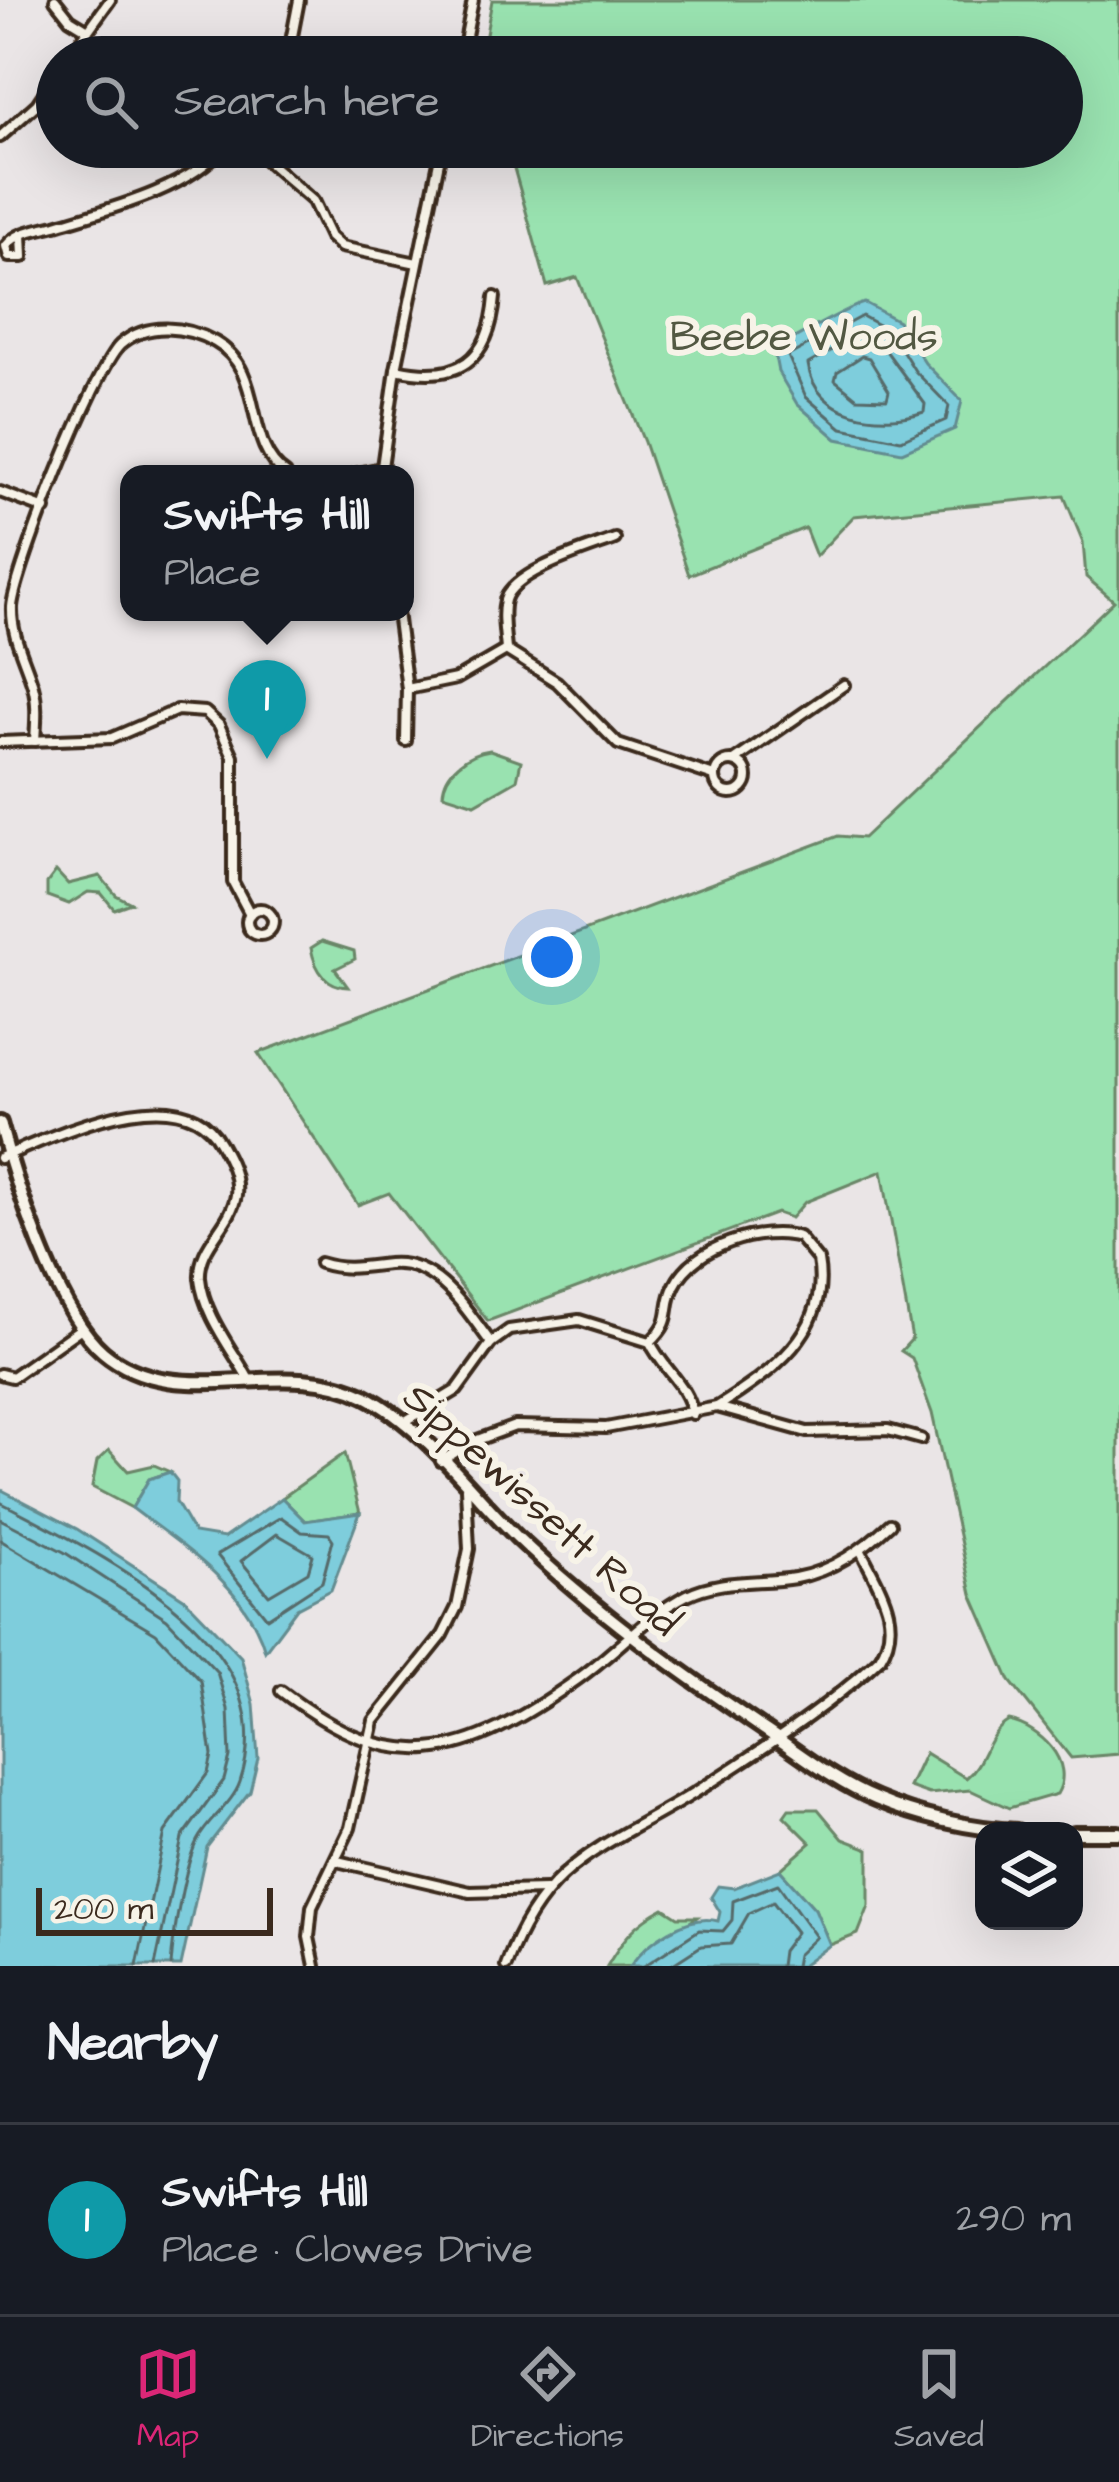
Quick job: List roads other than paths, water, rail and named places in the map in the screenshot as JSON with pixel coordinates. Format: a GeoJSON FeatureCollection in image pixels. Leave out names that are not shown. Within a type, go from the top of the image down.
{"type":"FeatureCollection","features":[{"type":"Feature","properties":{"kind":"main road","name":"Sippewissett Road"},"geometry":{"type":"LineString","coordinates":[[0,1123],[4,1156],[62,1297],[80,1329],[120,1365],[151,1376],[211,1383],[248,1378],[324,1380],[368,1397],[403,1423],[482,1503],[632,1635],[776,1737],[887,1804],[975,1822]]}},
{"type":"Feature","properties":{"kind":"main road"},"geometry":{"type":"LineString","coordinates":[[1083,1833],[1119,1833]]}},
{"type":"Feature","properties":{"kind":"street"},"geometry":{"type":"LineString","coordinates":[[55,0],[70,19],[88,30]]}},
{"type":"Feature","properties":{"kind":"street"},"geometry":{"type":"LineString","coordinates":[[84,36],[110,0]]}},
{"type":"Feature","properties":{"kind":"street"},"geometry":{"type":"LineString","coordinates":[[292,36],[299,0]]}},
{"type":"Feature","properties":{"kind":"street"},"geometry":{"type":"LineString","coordinates":[[466,36],[473,0]]}},
{"type":"Feature","properties":{"kind":"street"},"geometry":{"type":"LineString","coordinates":[[0,137],[36,106]]}},
{"type":"Feature","properties":{"kind":"street"},"geometry":{"type":"LineString","coordinates":[[22,234],[160,188],[202,168]]}},
{"type":"Feature","properties":{"kind":"street"},"geometry":{"type":"LineString","coordinates":[[275,168],[313,201],[330,237],[341,247],[417,263]]}},
{"type":"Feature","properties":{"kind":"street"},"geometry":{"type":"LineString","coordinates":[[382,465],[396,369],[437,168]]}},
{"type":"Feature","properties":{"kind":"street"},"geometry":{"type":"LineString","coordinates":[[396,369],[434,376],[474,359],[487,339],[495,297]]}},
{"type":"Feature","properties":{"kind":"street"},"geometry":{"type":"LineString","coordinates":[[35,741],[36,700],[17,643],[13,608],[18,575],[109,359],[121,345],[154,329],[194,332],[234,357],[246,376],[268,455],[277,465]]}},
{"type":"Feature","properties":{"kind":"street"},"geometry":{"type":"LineString","coordinates":[[0,492],[45,509]]}},
{"type":"Feature","properties":{"kind":"street"},"geometry":{"type":"LineString","coordinates":[[506,650],[505,598],[511,589],[550,564],[615,539]]}},
{"type":"Feature","properties":{"kind":"street"},"geometry":{"type":"LineString","coordinates":[[398,621],[407,689],[406,741]]}},
{"type":"Feature","properties":{"kind":"street"},"geometry":{"type":"LineString","coordinates":[[407,689],[456,679],[506,650]]}},
{"type":"Feature","properties":{"kind":"street"},"geometry":{"type":"LineString","coordinates":[[506,650],[557,682],[619,744],[714,776],[721,790],[740,791],[747,772],[734,761]]}},
{"type":"Feature","properties":{"kind":"street"},"geometry":{"type":"LineString","coordinates":[[714,776],[719,766],[734,761],[844,686]]}},
{"type":"Feature","properties":{"kind":"street"},"geometry":{"type":"LineString","coordinates":[[0,742],[118,737],[182,709],[210,716],[233,756],[233,882],[250,914]]}},
{"type":"Feature","properties":{"kind":"street"},"geometry":{"type":"LineString","coordinates":[[4,1156],[149,1108],[177,1112],[214,1132],[236,1181],[236,1199],[202,1259],[200,1278],[211,1310],[248,1378]]}},
{"type":"Feature","properties":{"kind":"street"},"geometry":{"type":"LineString","coordinates":[[441,1461],[472,1442],[515,1426],[606,1428],[717,1407],[779,1364],[803,1336],[821,1295],[813,1247],[786,1234],[759,1234],[691,1265],[671,1295],[668,1324],[650,1342]]}},
{"type":"Feature","properties":{"kind":"street"},"geometry":{"type":"LineString","coordinates":[[320,1263],[348,1270],[391,1264],[422,1268],[467,1311],[491,1343]]}},
{"type":"Feature","properties":{"kind":"street"},"geometry":{"type":"LineString","coordinates":[[403,1423],[457,1390],[491,1343],[509,1330],[579,1320],[650,1342],[663,1370],[688,1391],[693,1414]]}},
{"type":"Feature","properties":{"kind":"street"},"geometry":{"type":"LineString","coordinates":[[0,1374],[12,1377],[80,1329]]}},
{"type":"Feature","properties":{"kind":"street"},"geometry":{"type":"LineString","coordinates":[[717,1407],[807,1432],[876,1430],[921,1438]]}},
{"type":"Feature","properties":{"kind":"street"},"geometry":{"type":"LineString","coordinates":[[315,1966],[309,1937],[312,1907],[337,1862],[374,1721],[442,1635],[457,1607],[470,1528],[466,1488]]}},
{"type":"Feature","properties":{"kind":"street"},"geometry":{"type":"LineString","coordinates":[[470,1528],[482,1503]]}},
{"type":"Feature","properties":{"kind":"street"},"geometry":{"type":"LineString","coordinates":[[281,1691],[303,1710],[371,1743],[421,1753],[474,1739],[578,1679],[632,1635],[706,1587],[791,1579],[861,1551],[890,1524]]}},
{"type":"Feature","properties":{"kind":"street"},"geometry":{"type":"LineString","coordinates":[[506,1966],[546,1889],[605,1840],[690,1796],[776,1737],[864,1673],[886,1648],[890,1610],[861,1551]]}},
{"type":"Feature","properties":{"kind":"street"},"geometry":{"type":"LineString","coordinates":[[337,1862],[470,1892],[546,1889]]}},
{"type":"Feature","properties":{"kind":"water"},"geometry":{"type":"Polygon","coordinates":[[[865,303],[898,321],[925,363],[962,401],[955,429],[902,452],[837,439],[797,404],[778,372],[774,351],[865,303]]]}},
{"type":"Feature","properties":{"kind":"water"},"geometry":{"type":"Polygon","coordinates":[[[170,1472],[177,1481],[176,1502],[194,1533],[224,1538],[282,1498],[305,1521],[360,1513],[331,1590],[297,1608],[265,1651],[256,1628],[228,1587],[132,1508],[149,1479],[170,1472]]]}},
{"type":"Feature","properties":{"kind":"water"},"geometry":{"type":"Polygon","coordinates":[[[0,1489],[77,1529],[185,1599],[241,1657],[254,1704],[258,1758],[250,1791],[207,1847],[181,1966],[0,1966],[0,1489]]]}},
{"type":"Feature","properties":{"kind":"water"},"geometry":{"type":"Polygon","coordinates":[[[780,1870],[815,1909],[830,1945],[802,1966],[630,1966],[669,1931],[694,1921],[718,1921],[720,1912],[711,1897],[718,1886],[734,1888],[780,1870]]]}},
{"type":"Feature","properties":{"kind":"place","name":"Swifts Hill"},"geometry":{"type":"Point","coordinates":[267,759]}},
{"type":"Feature","properties":{"kind":"park label","name":"Beebe Woods"},"geometry":{"type":"Point","coordinates":[804,335]}}]}
